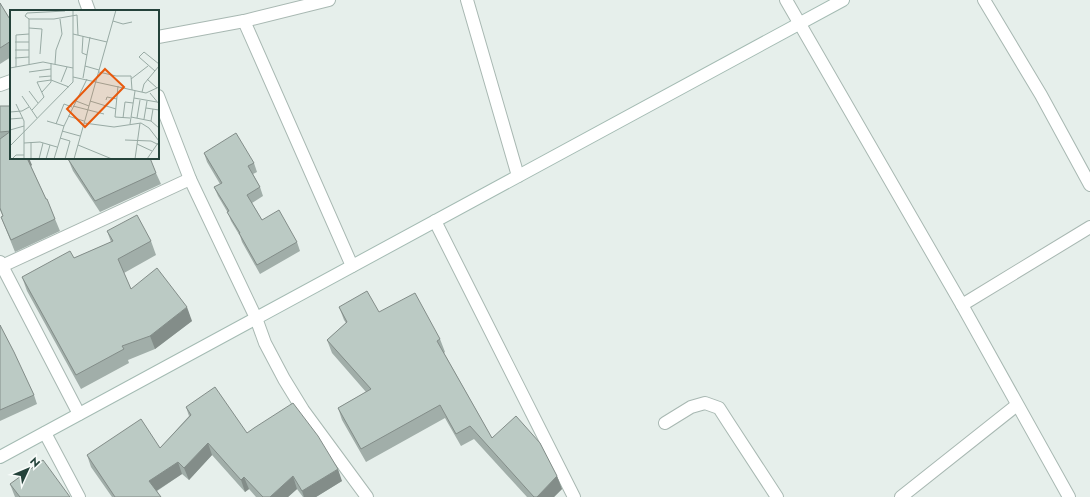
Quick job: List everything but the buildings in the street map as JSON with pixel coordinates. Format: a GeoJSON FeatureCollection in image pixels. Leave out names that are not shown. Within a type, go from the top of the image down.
{"type":"FeatureCollection","features":[{"type":"Feature","properties":{"kind":"street"},"geometry":{"type":"LineString","coordinates":[[85,0],[89,10]]}},
{"type":"Feature","properties":{"kind":"street"},"geometry":{"type":"LineString","coordinates":[[159,37],[244,21],[330,0]]}},
{"type":"Feature","properties":{"kind":"street"},"geometry":{"type":"LineString","coordinates":[[467,0],[518,176]]}},
{"type":"Feature","properties":{"kind":"street"},"geometry":{"type":"LineString","coordinates":[[786,0],[962,305],[1069,497]]}},
{"type":"Feature","properties":{"kind":"street"},"geometry":{"type":"LineString","coordinates":[[0,457],[843,0]]}},
{"type":"Feature","properties":{"kind":"street"},"geometry":{"type":"LineString","coordinates":[[984,0],[1041,95],[1090,185]]}},
{"type":"Feature","properties":{"kind":"street"},"geometry":{"type":"LineString","coordinates":[[244,21],[352,266]]}},
{"type":"Feature","properties":{"kind":"street"},"geometry":{"type":"LineString","coordinates":[[0,85],[10,81]]}},
{"type":"Feature","properties":{"kind":"street"},"geometry":{"type":"LineString","coordinates":[[159,99],[190,179],[256,318],[265,343],[284,379],[303,410],[367,497]]}},
{"type":"Feature","properties":{"kind":"street"},"geometry":{"type":"LineString","coordinates":[[78,414],[1,264],[190,179]]}},
{"type":"Feature","properties":{"kind":"street"},"geometry":{"type":"LineString","coordinates":[[435,221],[574,497]]}},
{"type":"Feature","properties":{"kind":"street"},"geometry":{"type":"LineString","coordinates":[[962,305],[1090,227]]}},
{"type":"Feature","properties":{"kind":"street"},"geometry":{"type":"LineString","coordinates":[[664,422],[691,407],[705,403],[719,408],[777,497]]}},
{"type":"Feature","properties":{"kind":"street"},"geometry":{"type":"LineString","coordinates":[[901,497],[1017,405]]}},
{"type":"Feature","properties":{"kind":"street"},"geometry":{"type":"LineString","coordinates":[[44,433],[79,497]]}}]}
